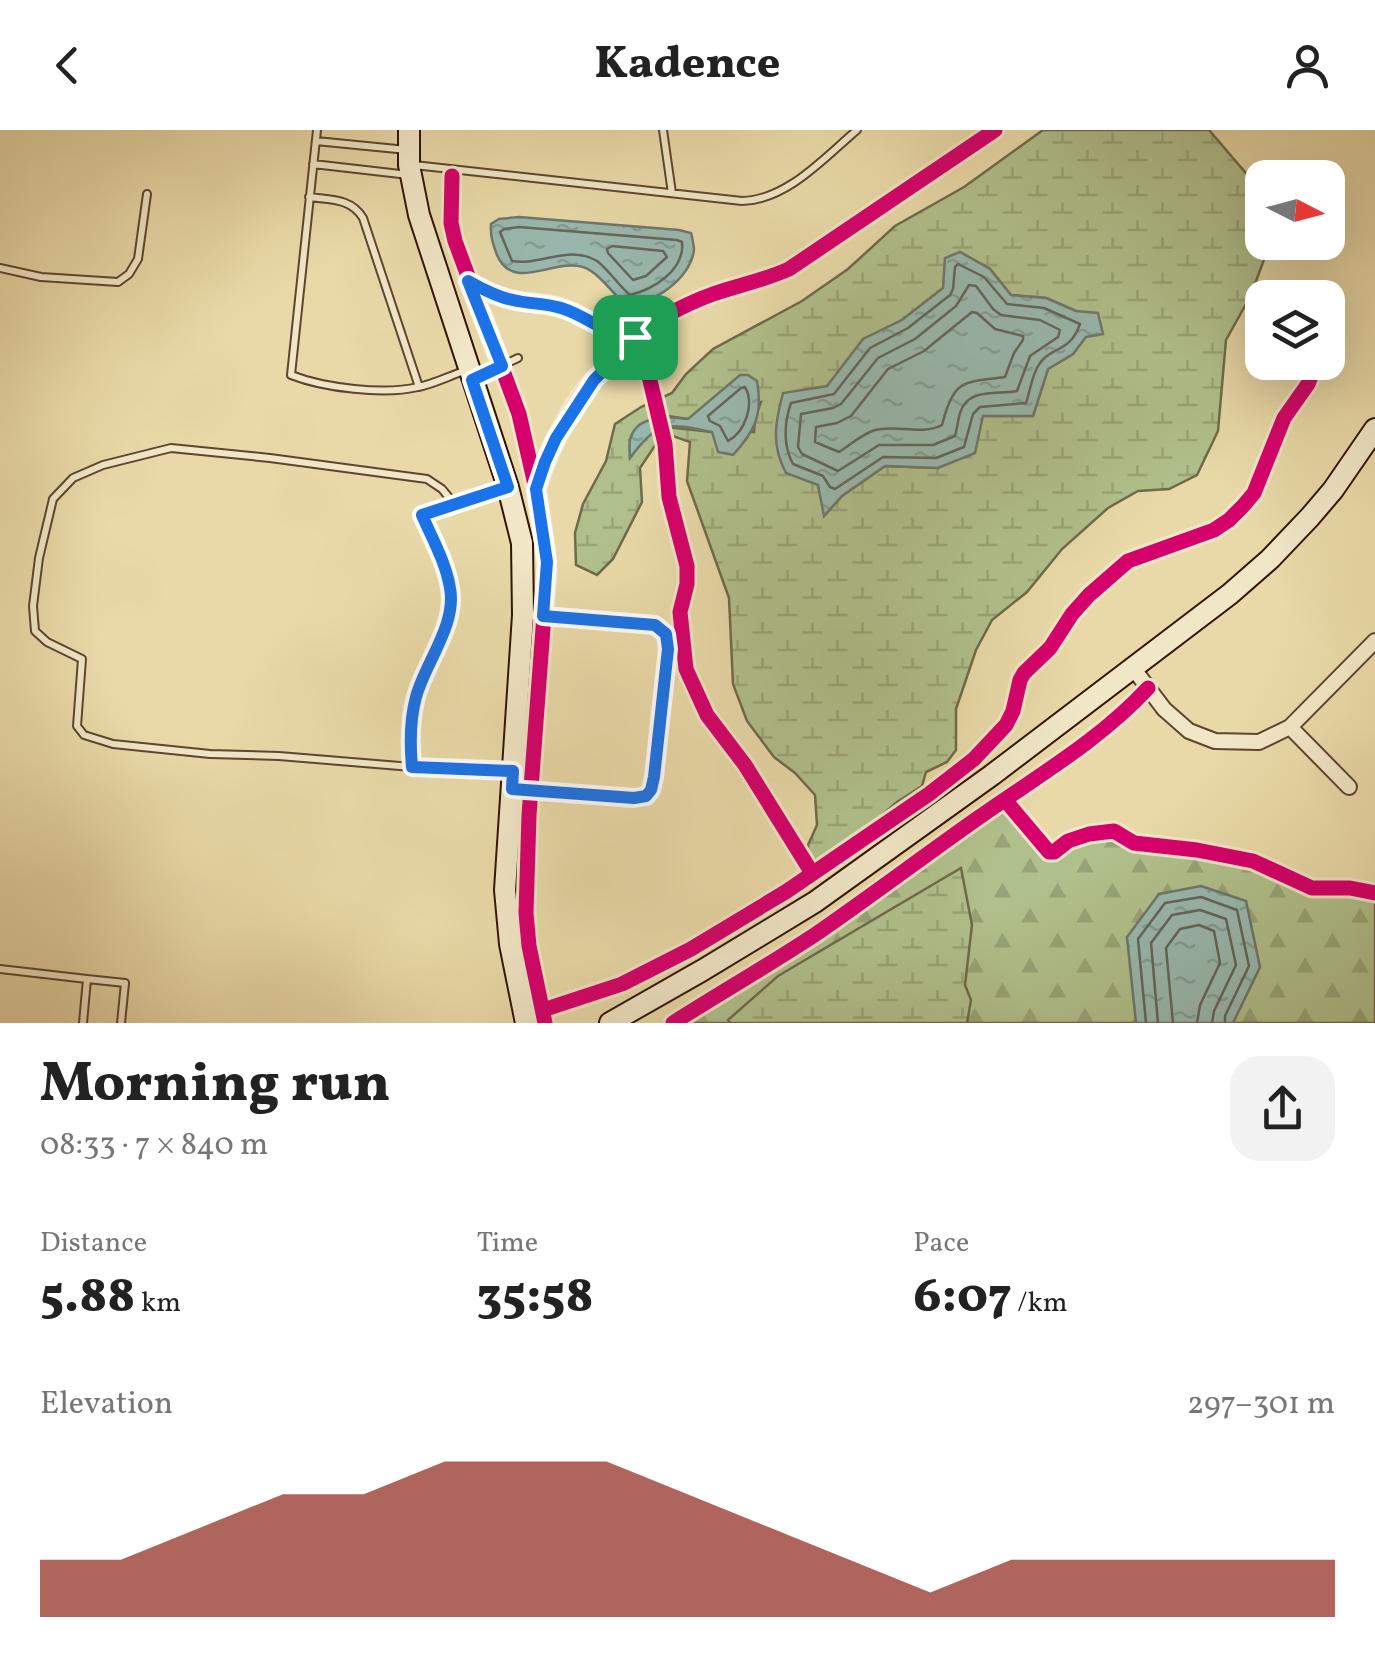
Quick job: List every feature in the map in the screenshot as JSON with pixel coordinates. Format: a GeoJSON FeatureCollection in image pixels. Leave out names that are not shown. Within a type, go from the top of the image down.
{"type":"FeatureCollection","features":[{"type":"Feature","properties":{"kind":"main road"},"geometry":{"type":"LineString","coordinates":[[409,155],[419,215],[508,487],[522,544],[523,615],[505,890],[517,987],[526,1023]]}},
{"type":"Feature","properties":{"kind":"main road"},"geometry":{"type":"LineString","coordinates":[[610,1023],[815,902],[992,775],[1242,585],[1333,490],[1375,430]]}},
{"type":"Feature","properties":{"kind":"street"},"geometry":{"type":"LineString","coordinates":[[1134,668],[1164,709],[1189,731],[1214,741],[1259,742],[1290,727],[1375,641]]}},
{"type":"Feature","properties":{"kind":"street"},"geometry":{"type":"LineString","coordinates":[[1290,727],[1349,788]]}},
{"type":"Feature","properties":{"kind":"lane"},"geometry":{"type":"LineString","coordinates":[[317,130],[292,375],[332,388],[400,390],[470,375],[518,358]]}},
{"type":"Feature","properties":{"kind":"lane"},"geometry":{"type":"LineString","coordinates":[[662,130],[672,194]]}},
{"type":"Feature","properties":{"kind":"lane"},"geometry":{"type":"LineString","coordinates":[[316,141],[672,194],[756,201],[798,179],[857,130]]}},
{"type":"Feature","properties":{"kind":"lane"},"geometry":{"type":"LineString","coordinates":[[313,164],[409,155]]}},
{"type":"Feature","properties":{"kind":"lane"},"geometry":{"type":"LineString","coordinates":[[0,268],[41,277],[118,282],[138,259],[147,194]]}},
{"type":"Feature","properties":{"kind":"lane"},"geometry":{"type":"LineString","coordinates":[[309,197],[348,202],[363,218],[419,387]]}},
{"type":"Feature","properties":{"kind":"lane"},"geometry":{"type":"LineString","coordinates":[[455,504],[428,478],[172,448],[103,465],[73,478],[53,499],[32,606],[36,631],[46,642],[82,660],[77,726],[84,735],[113,744],[412,767],[634,798],[646,796],[654,777],[668,649],[666,634],[655,625],[523,615]]}},
{"type":"Feature","properties":{"kind":"lane"},"geometry":{"type":"LineString","coordinates":[[412,767],[415,700],[445,632],[452,591],[422,515],[508,487]]}},
{"type":"Feature","properties":{"kind":"lane"},"geometry":{"type":"LineString","coordinates":[[0,969],[124,984],[121,1023]]}},
{"type":"Feature","properties":{"kind":"lane"},"geometry":{"type":"LineString","coordinates":[[83,1023],[87,978]]}},
{"type":"Feature","properties":{"kind":"green space"},"geometry":{"type":"Polygon","coordinates":[[[1043,130],[1209,130],[1245,172],[1245,260],[1264,260],[1256,280],[1245,280],[1245,306],[1226,340],[1218,431],[1197,475],[1169,489],[1138,491],[1108,508],[1062,549],[1027,592],[992,620],[976,650],[956,709],[956,750],[947,762],[926,772],[922,786],[818,862],[808,854],[817,825],[815,795],[774,757],[747,721],[733,684],[729,598],[687,481],[690,442],[673,436],[656,444],[640,468],[642,502],[613,559],[597,575],[576,565],[575,533],[583,504],[606,461],[615,424],[672,393],[713,349],[802,301],[848,269],[895,226],[964,187],[1043,130]],[[960,252],[943,288],[902,320],[863,340],[827,387],[818,485],[825,515],[842,496],[885,466],[938,468],[982,416],[1033,416],[1048,369],[1073,354],[1086,336],[1076,311],[1046,298],[1011,295],[990,269],[960,252]],[[761,402],[688,419],[668,416],[635,430],[630,439],[630,456],[652,432],[667,427],[754,432],[761,402]]]}},
{"type":"Feature","properties":{"kind":"green space"},"geometry":{"type":"Polygon","coordinates":[[[1005,800],[1049,852],[1089,834],[1114,831],[1134,843],[1253,861],[1312,888],[1350,888],[1375,893],[1375,1023],[674,1023],[818,932],[1005,800]]]}},
{"type":"Feature","properties":{"kind":"green space"},"geometry":{"type":"Polygon","coordinates":[[[961,868],[972,925],[965,985],[971,1000],[967,1023],[728,1020],[778,976],[961,868]]]}},
{"type":"Feature","properties":{"kind":"water"},"geometry":{"type":"Polygon","coordinates":[[[519,217],[679,230],[691,233],[692,260],[678,280],[657,296],[624,304],[583,267],[572,265],[524,273],[504,266],[493,244],[491,224],[519,217]]]}},
{"type":"Feature","properties":{"kind":"water"},"geometry":{"type":"Polygon","coordinates":[[[960,252],[990,269],[1011,295],[1046,298],[1076,311],[1098,313],[1103,334],[1086,337],[1073,354],[1048,369],[1033,416],[983,416],[975,453],[938,468],[885,466],[842,496],[824,516],[818,485],[786,473],[781,463],[776,434],[783,393],[827,386],[863,339],[902,320],[943,288],[945,258],[960,252]]]}},
{"type":"Feature","properties":{"kind":"water"},"geometry":{"type":"Polygon","coordinates":[[[740,375],[757,381],[759,404],[752,430],[733,455],[718,452],[712,432],[674,426],[648,437],[630,458],[630,440],[639,425],[654,419],[688,419],[740,375]]]}},
{"type":"Feature","properties":{"kind":"water"},"geometry":{"type":"Polygon","coordinates":[[[1201,886],[1246,901],[1260,967],[1233,1023],[1136,1023],[1127,937],[1159,894],[1201,886]]]}},
{"type":"Feature","properties":{"kind":"cycle path"},"geometry":{"type":"LineString","coordinates":[[812,873],[745,765],[707,715],[686,669],[680,612],[687,566],[669,497],[665,444],[648,372],[635,337],[693,302],[789,269],[995,130]]}},
{"type":"Feature","properties":{"kind":"cycle path"},"geometry":{"type":"LineString","coordinates":[[452,176],[451,223],[455,241],[519,414],[545,546],[547,575],[529,815],[526,913],[545,1023]]}},
{"type":"Feature","properties":{"kind":"cycle path"},"geometry":{"type":"LineString","coordinates":[[468,281],[501,297],[555,306],[635,337]]}},
{"type":"Feature","properties":{"kind":"cycle path"},"geometry":{"type":"LineString","coordinates":[[536,489],[555,443],[582,395],[607,368],[639,354]]}},
{"type":"Feature","properties":{"kind":"cycle path"},"geometry":{"type":"LineString","coordinates":[[543,1010],[622,984],[691,949],[787,891],[974,759],[1006,725],[1024,673],[1050,648],[1089,595],[1128,561],[1214,530],[1243,506],[1254,493],[1284,418],[1310,380]]}},
{"type":"Feature","properties":{"kind":"cycle path"},"geometry":{"type":"LineString","coordinates":[[673,1023],[837,920],[1088,741],[1148,688]]}},
{"type":"Feature","properties":{"kind":"cycle path"},"geometry":{"type":"LineString","coordinates":[[1005,800],[1049,852],[1089,834],[1114,831],[1134,843],[1253,861],[1312,888],[1350,888],[1375,893]]}},
{"type":"Feature","properties":{"kind":"route"},"geometry":{"type":"LineString","coordinates":[[468,281],[498,296],[554,306],[600,329],[635,337],[639,354],[603,371],[588,388],[556,438],[536,489],[547,562],[543,616],[655,625],[666,634],[668,649],[651,790],[646,796],[634,798],[512,789],[513,771],[412,767],[415,700],[445,632],[452,591],[422,515],[508,487],[472,380],[502,366],[468,281]]}}]}
